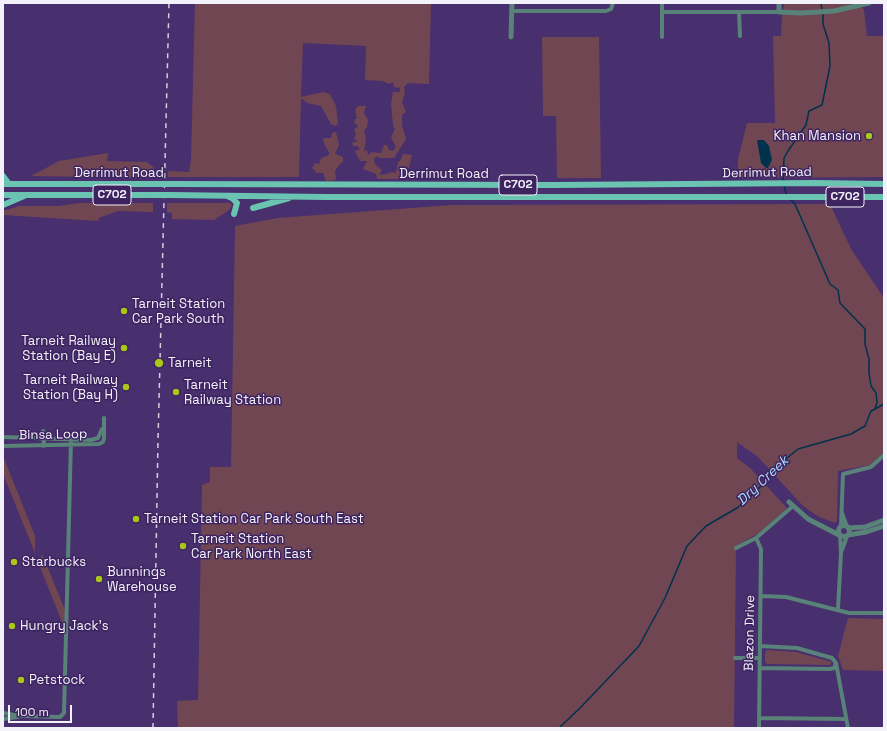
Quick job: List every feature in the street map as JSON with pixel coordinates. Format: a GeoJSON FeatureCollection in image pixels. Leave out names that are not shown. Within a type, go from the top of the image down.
{"type":"FeatureCollection","features":[{"type":"Feature","properties":{"kind":"main road"},"geometry":{"type":"LineString","coordinates":[[3,176],[6,184]]}},
{"type":"Feature","properties":{"kind":"main road","name":"Derrimut Road"},"geometry":{"type":"LineString","coordinates":[[6,184],[884,184]]}},
{"type":"Feature","properties":{"kind":"main road"},"geometry":{"type":"LineString","coordinates":[[255,196],[256,184]]}},
{"type":"Feature","properties":{"kind":"main road","name":"Derrimut Road"},"geometry":{"type":"LineString","coordinates":[[3,195],[171,194],[295,197],[884,197]]}},
{"type":"Feature","properties":{"kind":"main road"},"geometry":{"type":"LineString","coordinates":[[3,205],[27,195]]}},
{"type":"Feature","properties":{"kind":"main road"},"geometry":{"type":"LineString","coordinates":[[224,196],[232,198],[236,201],[236,210],[234,214]]}},
{"type":"Feature","properties":{"kind":"main road"},"geometry":{"type":"LineString","coordinates":[[253,208],[295,197]]}},
{"type":"Feature","properties":{"kind":"street"},"geometry":{"type":"LineString","coordinates":[[511,37],[512,3]]}},
{"type":"Feature","properties":{"kind":"street"},"geometry":{"type":"LineString","coordinates":[[512,11],[606,11],[611,9],[613,3]]}},
{"type":"Feature","properties":{"kind":"street"},"geometry":{"type":"LineString","coordinates":[[662,3],[662,36]]}},
{"type":"Feature","properties":{"kind":"street"},"geometry":{"type":"LineString","coordinates":[[779,3],[779,12]]}},
{"type":"Feature","properties":{"kind":"street"},"geometry":{"type":"LineString","coordinates":[[662,12],[810,13],[834,11],[868,3]]}},
{"type":"Feature","properties":{"kind":"street"},"geometry":{"type":"LineString","coordinates":[[739,12],[740,36]]}},
{"type":"Feature","properties":{"kind":"street","name":"Binsa Loop"},"geometry":{"type":"LineString","coordinates":[[3,446],[70,446],[102,443],[104,438],[104,418],[101,434],[98,438],[70,440]]}},
{"type":"Feature","properties":{"kind":"street"},"geometry":{"type":"LineString","coordinates":[[43,430],[44,446]]}},
{"type":"Feature","properties":{"kind":"street"},"geometry":{"type":"LineString","coordinates":[[3,437],[70,440],[64,713],[60,717],[23,716],[3,713]]}},
{"type":"Feature","properties":{"kind":"street"},"geometry":{"type":"LineString","coordinates":[[838,610],[841,553],[838,530],[840,527],[842,513],[843,474],[871,467],[884,455]]}},
{"type":"Feature","properties":{"kind":"street"},"geometry":{"type":"LineString","coordinates":[[736,548],[756,538],[791,504],[808,519],[839,535],[848,536],[884,526]]}},
{"type":"Feature","properties":{"kind":"street"},"geometry":{"type":"LineString","coordinates":[[841,553],[848,536],[848,528],[842,513]]}},
{"type":"Feature","properties":{"kind":"street"},"geometry":{"type":"LineString","coordinates":[[824,527],[865,527],[884,520]]}},
{"type":"Feature","properties":{"kind":"street","name":"Blazon Drive"},"geometry":{"type":"LineString","coordinates":[[756,538],[761,549],[759,728]]}},
{"type":"Feature","properties":{"kind":"street"},"geometry":{"type":"LineString","coordinates":[[761,596],[786,596],[849,613],[884,613]]}},
{"type":"Feature","properties":{"kind":"street"},"geometry":{"type":"LineString","coordinates":[[760,646],[797,648],[832,658],[839,676],[848,728]]}},
{"type":"Feature","properties":{"kind":"street"},"geometry":{"type":"LineString","coordinates":[[735,658],[760,658]]}},
{"type":"Feature","properties":{"kind":"street"},"geometry":{"type":"LineString","coordinates":[[760,668],[834,666]]}},
{"type":"Feature","properties":{"kind":"street"},"geometry":{"type":"LineString","coordinates":[[834,666],[839,676]]}},
{"type":"Feature","properties":{"kind":"street"},"geometry":{"type":"LineString","coordinates":[[3,719],[23,716]]}},
{"type":"Feature","properties":{"kind":"street"},"geometry":{"type":"LineString","coordinates":[[759,718],[846,719]]}},
{"type":"Feature","properties":{"kind":"shaded area"},"geometry":{"type":"Polygon","coordinates":[[[195,3],[431,3],[429,84],[408,83],[404,87],[405,94],[402,102],[406,112],[402,115],[402,125],[406,139],[394,158],[379,158],[377,156],[374,159],[375,164],[382,170],[379,175],[392,172],[396,173],[398,162],[403,154],[412,155],[409,168],[404,166],[400,168],[401,179],[377,179],[376,174],[363,169],[367,161],[360,161],[355,151],[360,149],[357,146],[353,146],[352,143],[358,141],[354,139],[356,134],[354,130],[358,126],[354,122],[355,119],[357,119],[355,110],[358,106],[366,106],[364,113],[368,120],[367,127],[364,131],[366,139],[364,151],[367,150],[368,155],[372,152],[381,153],[384,145],[387,145],[389,150],[393,151],[396,147],[391,137],[395,129],[393,125],[391,104],[393,92],[400,92],[400,88],[394,87],[393,82],[389,84],[383,81],[365,80],[366,46],[303,43],[301,97],[323,92],[330,94],[336,106],[338,123],[336,126],[331,124],[321,106],[307,103],[301,98],[299,177],[168,177],[168,171],[189,172],[191,160],[195,3]]]}},
{"type":"Feature","properties":{"kind":"shaded area"},"geometry":{"type":"Polygon","coordinates":[[[784,3],[858,3],[864,10],[867,36],[884,36],[884,177],[738,178],[738,159],[747,123],[775,123],[773,36],[781,36],[784,3]]]}},
{"type":"Feature","properties":{"kind":"shaded area"},"geometry":{"type":"Polygon","coordinates":[[[542,37],[599,37],[601,178],[557,178],[556,116],[543,116],[542,37]]]}},
{"type":"Feature","properties":{"kind":"shaded area"},"geometry":{"type":"Polygon","coordinates":[[[336,132],[339,145],[335,154],[343,157],[343,162],[335,171],[336,180],[326,181],[323,173],[317,173],[312,168],[315,163],[319,164],[321,158],[329,155],[323,138],[331,138],[332,133],[336,132]]]}},
{"type":"Feature","properties":{"kind":"shaded area"},"geometry":{"type":"Polygon","coordinates":[[[108,153],[107,161],[147,162],[154,168],[154,178],[31,176],[59,161],[108,153]]]}},
{"type":"Feature","properties":{"kind":"shaded area"},"geometry":{"type":"Polygon","coordinates":[[[79,203],[153,203],[153,212],[118,211],[99,218],[98,221],[3,215],[3,211],[19,206],[59,206],[79,203]]]}},
{"type":"Feature","properties":{"kind":"shaded area"},"geometry":{"type":"Polygon","coordinates":[[[167,203],[230,203],[232,205],[229,210],[214,220],[172,219],[172,213],[167,212],[167,203]]]}},
{"type":"Feature","properties":{"kind":"shaded area"},"geometry":{"type":"Polygon","coordinates":[[[830,204],[851,249],[884,298],[884,452],[870,465],[838,471],[837,521],[835,523],[819,517],[803,506],[758,457],[737,442],[737,458],[750,468],[786,507],[786,509],[759,533],[736,546],[734,728],[178,728],[177,701],[198,700],[202,485],[210,482],[210,467],[231,467],[235,226],[278,218],[452,205],[830,204]]]}},
{"type":"Feature","properties":{"kind":"shaded area"},"geometry":{"type":"Polygon","coordinates":[[[3,456],[35,536],[35,553],[3,474],[3,456]]]}},
{"type":"Feature","properties":{"kind":"shaded area"},"geometry":{"type":"Polygon","coordinates":[[[41,555],[43,556],[65,610],[64,627],[40,567],[41,555]]]}},
{"type":"Feature","properties":{"kind":"shaded area"},"geometry":{"type":"Polygon","coordinates":[[[848,618],[884,619],[884,671],[843,670],[838,656],[848,618]]]}},
{"type":"Feature","properties":{"kind":"shaded area"},"geometry":{"type":"Polygon","coordinates":[[[767,650],[796,652],[832,662],[830,665],[767,664],[765,662],[765,652],[767,650]]]}},
{"type":"Feature","properties":{"kind":"water"},"geometry":{"type":"Polygon","coordinates":[[[757,140],[764,140],[769,146],[772,160],[768,168],[761,163],[757,140]]]}},
{"type":"Feature","properties":{"kind":"waterway","name":"Dry Creek"},"geometry":{"type":"LineString","coordinates":[[821,3],[822,10]]}},
{"type":"Feature","properties":{"kind":"waterway","name":"Dry Creek"},"geometry":{"type":"LineString","coordinates":[[783,181],[784,158],[806,125],[809,111],[822,105],[830,66],[829,43],[823,24],[823,14]]}},
{"type":"Feature","properties":{"kind":"waterway","name":"Dry Creek"},"geometry":{"type":"LineString","coordinates":[[784,185],[786,194]]}},
{"type":"Feature","properties":{"kind":"waterway","name":"Dry Creek"},"geometry":{"type":"LineString","coordinates":[[559,728],[639,646],[665,598],[687,546],[706,526],[737,508],[748,499],[766,481],[774,469],[798,449],[851,434],[865,426],[871,411],[875,409],[877,402],[876,393],[871,386],[869,359],[865,344],[865,329],[840,303],[838,290],[830,284],[795,204],[790,199]]}},
{"type":"Feature","properties":{"kind":"waterway","name":"Dry Creek"},"geometry":{"type":"LineString","coordinates":[[875,409],[884,404]]}},
{"type":"Feature","properties":{"kind":"railway"},"geometry":{"type":"LineString","coordinates":[[153,728],[158,440],[169,3]]}},
{"type":"Feature","properties":{"kind":"place","name":"Khan Mansion"},"geometry":{"type":"Point","coordinates":[869,136]}},
{"type":"Feature","properties":{"kind":"place","name":"Tarneit Station Car Park South"},"geometry":{"type":"Point","coordinates":[124,311]}},
{"type":"Feature","properties":{"kind":"place","name":"Tarneit Railway Station (Bay E)"},"geometry":{"type":"Point","coordinates":[124,348]}},
{"type":"Feature","properties":{"kind":"place","name":"Tarneit"},"geometry":{"type":"Point","coordinates":[159,363]}},
{"type":"Feature","properties":{"kind":"place","name":"Tarneit Railway Station (Bay H)"},"geometry":{"type":"Point","coordinates":[126,387]}},
{"type":"Feature","properties":{"kind":"place","name":"Tarneit Railway Station"},"geometry":{"type":"Point","coordinates":[176,392]}},
{"type":"Feature","properties":{"kind":"place","name":"Tarneit Station Car Park South East"},"geometry":{"type":"Point","coordinates":[136,519]}},
{"type":"Feature","properties":{"kind":"place","name":"Tarneit Station Car Park North East"},"geometry":{"type":"Point","coordinates":[183,546]}},
{"type":"Feature","properties":{"kind":"place","name":"Starbucks"},"geometry":{"type":"Point","coordinates":[14,562]}},
{"type":"Feature","properties":{"kind":"place","name":"Bunnings Warehouse"},"geometry":{"type":"Point","coordinates":[99,579]}},
{"type":"Feature","properties":{"kind":"place","name":"Hungry Jack's"},"geometry":{"type":"Point","coordinates":[12,626]}},
{"type":"Feature","properties":{"kind":"place","name":"Petstock"},"geometry":{"type":"Point","coordinates":[21,680]}}]}
